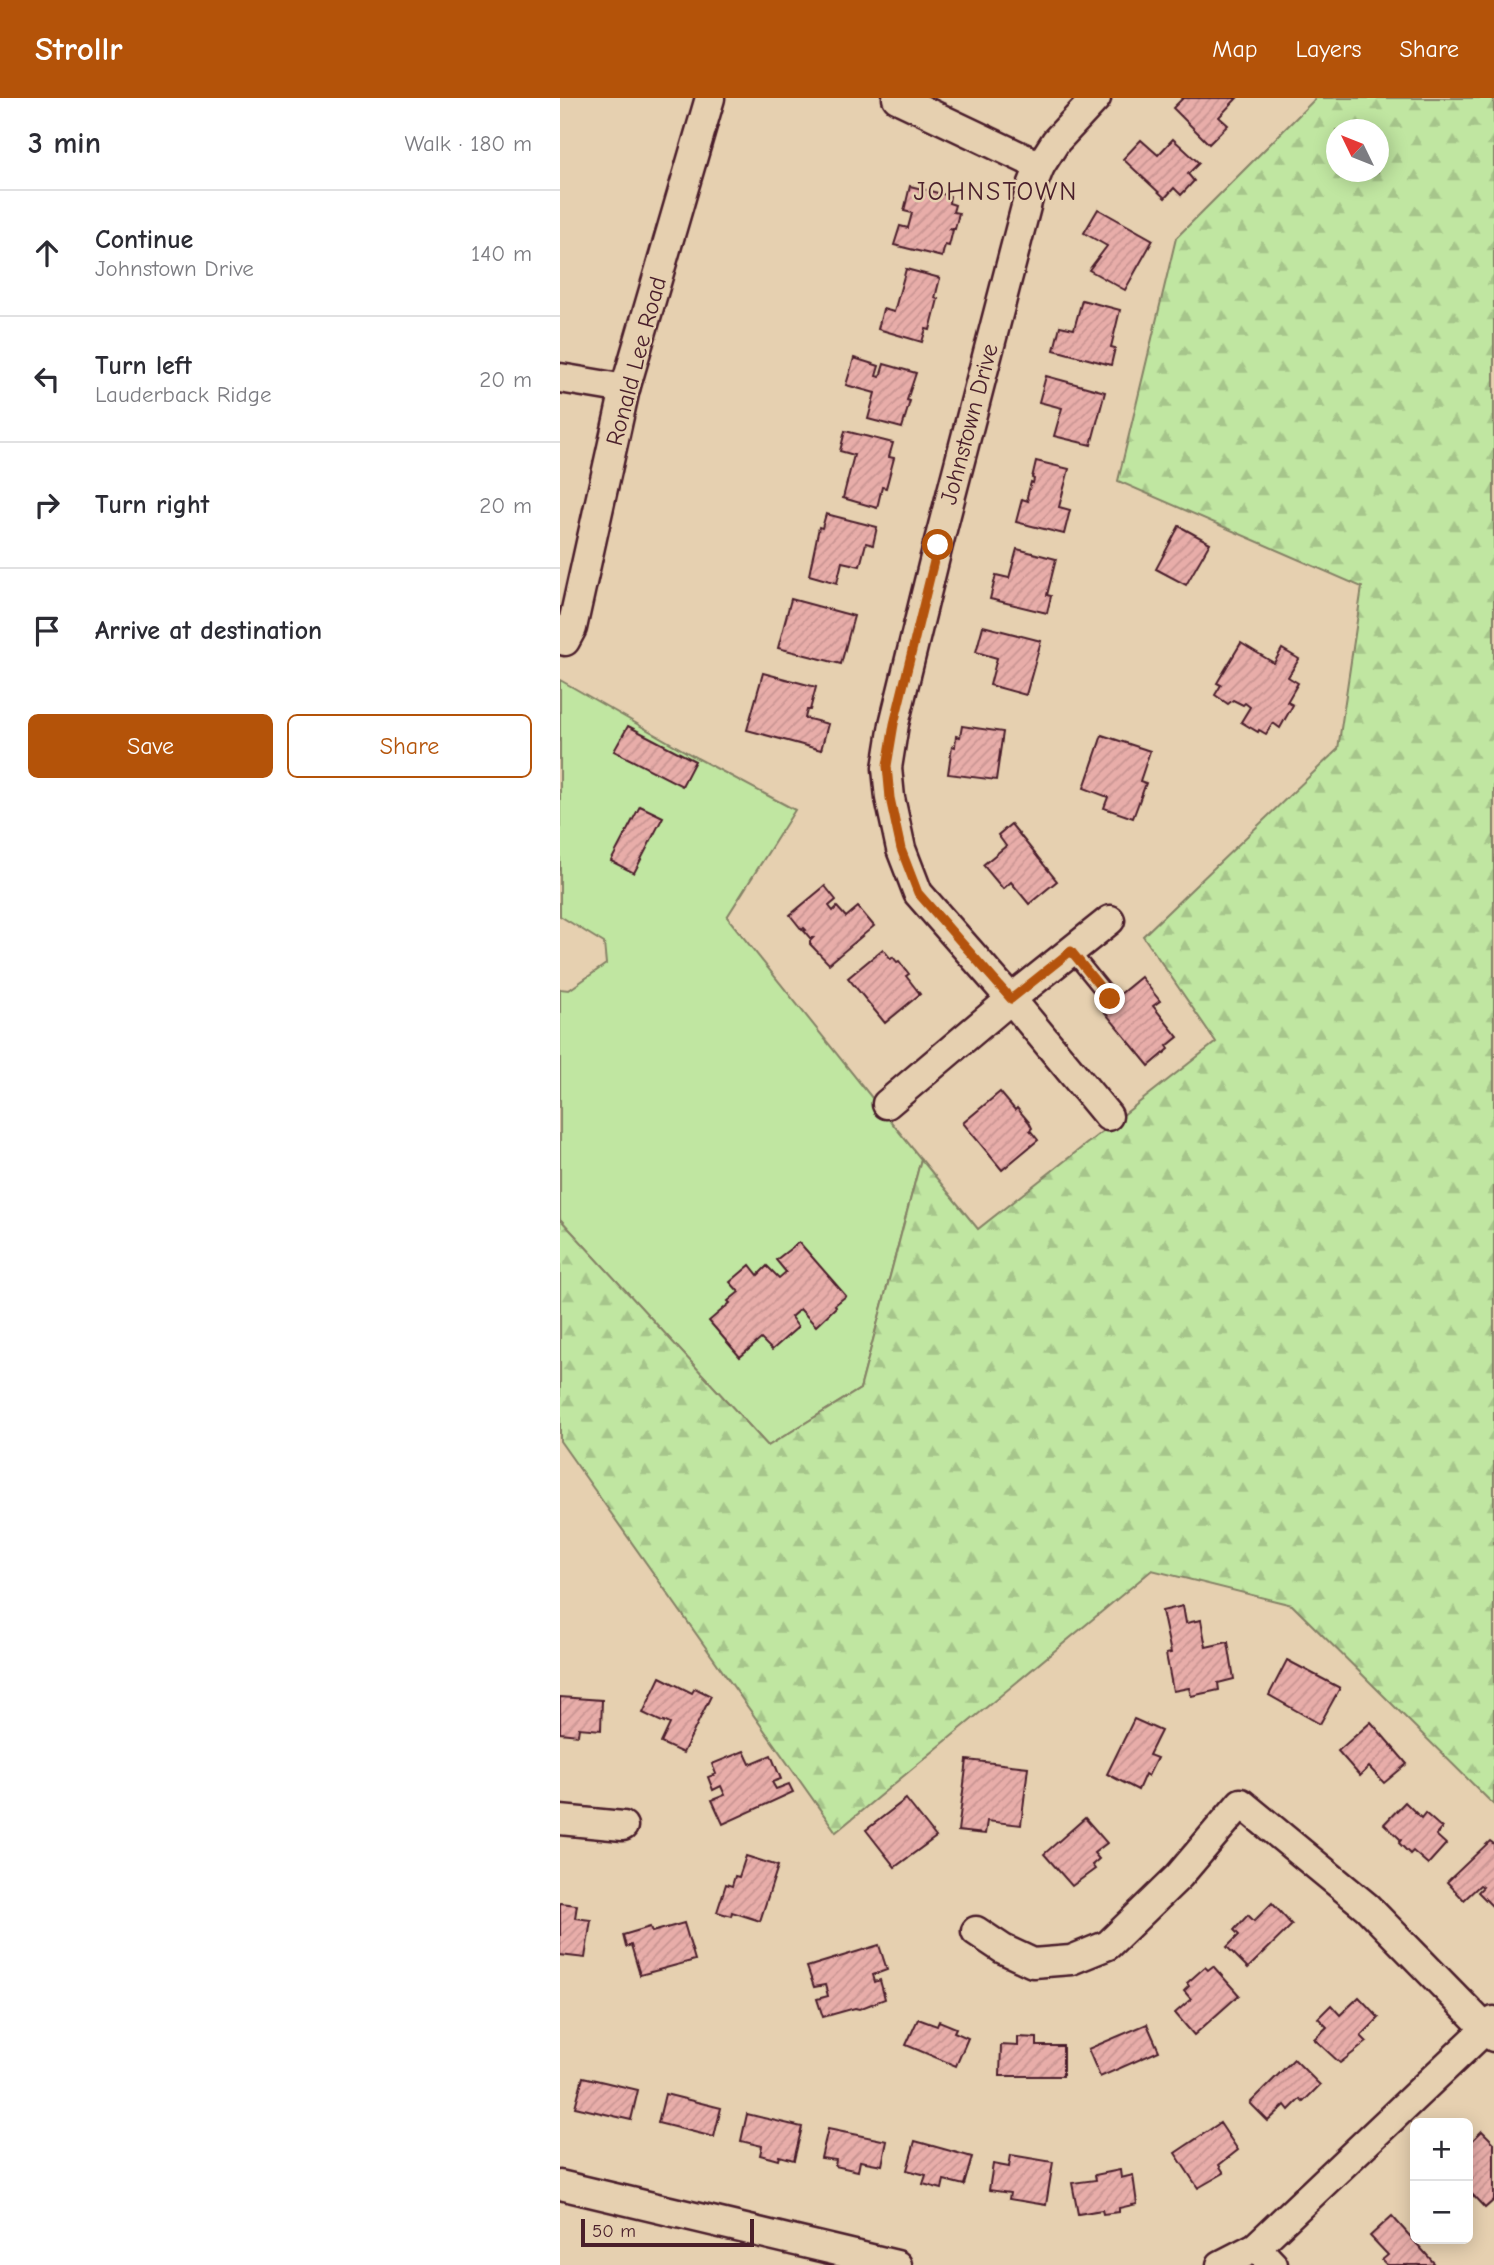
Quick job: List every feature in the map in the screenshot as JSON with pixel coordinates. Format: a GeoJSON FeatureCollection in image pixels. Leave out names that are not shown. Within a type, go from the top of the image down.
{"type":"FeatureCollection","features":[{"type":"Feature","properties":{"kind":"street","name":"Ronald Lee Road"},"geometry":{"type":"LineString","coordinates":[[566,631],[625,389],[710,98]]}},
{"type":"Feature","properties":{"kind":"street"},"geometry":{"type":"LineString","coordinates":[[897,98],[1040,166]]}},
{"type":"Feature","properties":{"kind":"street","name":"Johnstown Drive"},"geometry":{"type":"LineString","coordinates":[[1096,98],[1056,141],[1040,166],[1030,191],[938,545],[894,724],[887,766],[890,798],[901,849],[918,893],[1108,1116]]}},
{"type":"Feature","properties":{"kind":"street"},"geometry":{"type":"LineString","coordinates":[[560,377],[625,389]]}},
{"type":"Feature","properties":{"kind":"street"},"geometry":{"type":"LineString","coordinates":[[887,1104],[1110,920]]}},
{"type":"Feature","properties":{"kind":"street"},"geometry":{"type":"LineString","coordinates":[[976,1931],[1033,1964],[1071,1960],[1108,1945],[1179,1877],[1241,1803],[1367,1907],[1491,2029],[1264,2256],[1221,2265]]}},
{"type":"Feature","properties":{"kind":"street"},"geometry":{"type":"LineString","coordinates":[[560,1820],[623,1826]]}},
{"type":"Feature","properties":{"kind":"street"},"geometry":{"type":"LineString","coordinates":[[560,2185],[897,2265]]}},
{"type":"Feature","properties":{"kind":"lane"},"geometry":{"type":"LineString","coordinates":[[1071,951],[1110,999]]}},
{"type":"Feature","properties":{"kind":"green space"},"geometry":{"type":"Polygon","coordinates":[[[1316,98],[1494,98],[1494,1805],[1292,1605],[1152,1570],[836,1832],[560,1441],[560,1219],[768,1446],[860,1389],[921,1159],[978,1229],[1216,1042],[1143,936],[1338,749],[1362,587],[1118,481],[1176,238],[1316,98]]]}},
{"type":"Feature","properties":{"kind":"green space"},"geometry":{"type":"Polygon","coordinates":[[[560,680],[795,810],[727,917],[921,1159],[860,1389],[768,1446],[560,1219],[560,989],[569,990],[606,964],[604,943],[560,916],[560,680]]]}},
{"type":"Feature","properties":{"kind":"building"},"geometry":{"type":"Polygon","coordinates":[[[1183,98],[1237,98],[1219,117],[1228,125],[1209,144],[1173,108],[1183,98]]]}},
{"type":"Feature","properties":{"kind":"building"},"geometry":{"type":"Polygon","coordinates":[[[1173,139],[1199,163],[1188,174],[1194,181],[1181,195],[1174,188],[1165,198],[1123,159],[1141,140],[1158,155],[1173,139]]]}},
{"type":"Feature","properties":{"kind":"building"},"geometry":{"type":"Polygon","coordinates":[[[910,186],[950,196],[949,203],[955,205],[953,212],[959,213],[955,229],[949,229],[953,230],[949,246],[945,245],[942,257],[894,245],[900,226],[908,228],[912,213],[904,211],[910,186]]]}},
{"type":"Feature","properties":{"kind":"building"},"geometry":{"type":"Polygon","coordinates":[[[1098,209],[1153,240],[1125,290],[1089,270],[1107,246],[1084,233],[1098,209]]]}},
{"type":"Feature","properties":{"kind":"building"},"geometry":{"type":"Polygon","coordinates":[[[906,269],[940,278],[930,330],[926,329],[922,342],[878,329],[883,309],[894,312],[906,269]]]}},
{"type":"Feature","properties":{"kind":"building"},"geometry":{"type":"Polygon","coordinates":[[[1082,300],[1120,310],[1111,347],[1115,348],[1111,365],[1054,350],[1060,326],[1074,329],[1082,300]]]}},
{"type":"Feature","properties":{"kind":"building"},"geometry":{"type":"Polygon","coordinates":[[[854,358],[879,366],[876,376],[880,377],[884,364],[916,373],[902,428],[868,419],[875,393],[846,385],[854,358]]]}},
{"type":"Feature","properties":{"kind":"building"},"geometry":{"type":"Polygon","coordinates":[[[1046,376],[1105,392],[1091,445],[1054,436],[1062,408],[1039,402],[1046,376]]]}},
{"type":"Feature","properties":{"kind":"building"},"geometry":{"type":"Polygon","coordinates":[[[845,431],[893,443],[889,457],[894,458],[877,508],[843,498],[854,455],[840,451],[845,431]]]}},
{"type":"Feature","properties":{"kind":"building"},"geometry":{"type":"Polygon","coordinates":[[[1036,461],[1069,469],[1059,507],[1070,510],[1064,534],[1016,522],[1022,499],[1028,501],[1036,461]]]}},
{"type":"Feature","properties":{"kind":"building"},"geometry":{"type":"Polygon","coordinates":[[[826,514],[877,527],[873,545],[866,543],[860,566],[842,562],[837,583],[809,575],[819,527],[822,528],[826,514]]]}},
{"type":"Feature","properties":{"kind":"building"},"geometry":{"type":"Polygon","coordinates":[[[1179,526],[1210,543],[1186,585],[1156,569],[1179,526]]]}},
{"type":"Feature","properties":{"kind":"building"},"geometry":{"type":"Polygon","coordinates":[[[1017,549],[1056,559],[1047,595],[1051,596],[1047,613],[990,599],[996,575],[1009,578],[1017,549]]]}},
{"type":"Feature","properties":{"kind":"building"},"geometry":{"type":"Polygon","coordinates":[[[791,599],[854,616],[841,664],[778,648],[791,599]]]}},
{"type":"Feature","properties":{"kind":"building"},"geometry":{"type":"Polygon","coordinates":[[[983,626],[1041,641],[1026,695],[990,685],[997,658],[976,652],[983,626]]]}},
{"type":"Feature","properties":{"kind":"building"},"geometry":{"type":"Polygon","coordinates":[[[1241,643],[1274,663],[1282,649],[1299,659],[1288,677],[1298,683],[1287,702],[1293,705],[1280,728],[1273,723],[1266,734],[1241,722],[1250,707],[1245,703],[1243,705],[1233,700],[1228,704],[1215,695],[1221,685],[1217,683],[1241,643]]]}},
{"type":"Feature","properties":{"kind":"building"},"geometry":{"type":"Polygon","coordinates":[[[763,673],[816,687],[805,718],[828,724],[821,750],[747,730],[763,673]]]}},
{"type":"Feature","properties":{"kind":"building"},"geometry":{"type":"Polygon","coordinates":[[[628,726],[695,761],[682,786],[614,751],[628,726]]]}},
{"type":"Feature","properties":{"kind":"building"},"geometry":{"type":"Polygon","coordinates":[[[962,726],[1003,732],[996,780],[948,774],[952,746],[955,747],[956,736],[960,737],[962,726]]]}},
{"type":"Feature","properties":{"kind":"building"},"geometry":{"type":"Polygon","coordinates":[[[1102,735],[1150,751],[1140,781],[1146,783],[1133,818],[1104,808],[1108,797],[1084,788],[1102,735]]]}},
{"type":"Feature","properties":{"kind":"building"},"geometry":{"type":"Polygon","coordinates":[[[640,806],[663,817],[634,873],[611,861],[640,806]]]}},
{"type":"Feature","properties":{"kind":"building"},"geometry":{"type":"Polygon","coordinates":[[[1011,824],[1057,881],[1029,904],[1011,882],[1003,889],[983,865],[1006,846],[998,835],[1011,824]]]}},
{"type":"Feature","properties":{"kind":"building"},"geometry":{"type":"Polygon","coordinates":[[[825,886],[836,900],[829,906],[833,911],[837,907],[846,917],[858,907],[874,926],[829,964],[810,944],[813,938],[810,938],[804,928],[802,930],[790,915],[825,886]]]}},
{"type":"Feature","properties":{"kind":"building"},"geometry":{"type":"Polygon","coordinates":[[[883,949],[891,959],[893,957],[899,961],[909,974],[906,976],[920,994],[885,1023],[848,978],[883,949]]]}},
{"type":"Feature","properties":{"kind":"building"},"geometry":{"type":"Polygon","coordinates":[[[1141,977],[1160,1001],[1153,1006],[1178,1037],[1167,1046],[1169,1049],[1149,1066],[1102,1009],[1141,977]]]}},
{"type":"Feature","properties":{"kind":"building"},"geometry":{"type":"Polygon","coordinates":[[[1000,1092],[1029,1122],[1032,1128],[1030,1130],[1038,1140],[1002,1170],[963,1123],[1000,1092]]]}},
{"type":"Feature","properties":{"kind":"building"},"geometry":{"type":"Polygon","coordinates":[[[799,1242],[846,1296],[816,1326],[800,1309],[791,1317],[798,1327],[772,1350],[761,1339],[740,1357],[709,1321],[739,1292],[730,1282],[750,1265],[758,1275],[767,1266],[779,1278],[786,1272],[776,1260],[799,1242]]]}},
{"type":"Feature","properties":{"kind":"building"},"geometry":{"type":"Polygon","coordinates":[[[1183,1606],[1186,1623],[1201,1620],[1206,1647],[1228,1642],[1234,1679],[1218,1683],[1219,1690],[1191,1696],[1189,1688],[1173,1691],[1166,1654],[1171,1653],[1162,1611],[1183,1606]]]}},
{"type":"Feature","properties":{"kind":"building"},"geometry":{"type":"Polygon","coordinates":[[[1287,1660],[1340,1688],[1320,1724],[1269,1695],[1287,1660]]]}},
{"type":"Feature","properties":{"kind":"building"},"geometry":{"type":"Polygon","coordinates":[[[660,1677],[692,1693],[695,1688],[711,1696],[683,1753],[661,1743],[670,1724],[643,1713],[660,1677]]]}},
{"type":"Feature","properties":{"kind":"building"},"geometry":{"type":"Polygon","coordinates":[[[560,1697],[602,1700],[601,1730],[579,1728],[578,1735],[560,1733],[560,1697]]]}},
{"type":"Feature","properties":{"kind":"building"},"geometry":{"type":"Polygon","coordinates":[[[1134,1719],[1161,1731],[1149,1755],[1157,1758],[1148,1776],[1145,1774],[1138,1790],[1107,1774],[1134,1719]]]}},
{"type":"Feature","properties":{"kind":"building"},"geometry":{"type":"Polygon","coordinates":[[[1371,1722],[1407,1764],[1384,1783],[1369,1767],[1360,1776],[1338,1751],[1371,1722]]]}},
{"type":"Feature","properties":{"kind":"building"},"geometry":{"type":"Polygon","coordinates":[[[744,1751],[750,1764],[771,1755],[781,1779],[772,1782],[776,1789],[789,1784],[793,1792],[723,1824],[712,1800],[725,1795],[721,1786],[713,1790],[708,1777],[716,1774],[712,1764],[744,1751]]]}},
{"type":"Feature","properties":{"kind":"building"},"geometry":{"type":"Polygon","coordinates":[[[967,1760],[1028,1767],[1021,1825],[987,1821],[985,1834],[958,1831],[967,1760]]]}},
{"type":"Feature","properties":{"kind":"building"},"geometry":{"type":"Polygon","coordinates":[[[906,1799],[936,1837],[895,1867],[866,1830],[906,1799]]]}},
{"type":"Feature","properties":{"kind":"building"},"geometry":{"type":"Polygon","coordinates":[[[1405,1802],[1421,1818],[1425,1813],[1442,1828],[1436,1835],[1446,1844],[1428,1864],[1413,1851],[1410,1854],[1399,1843],[1401,1840],[1384,1824],[1405,1802]]]}},
{"type":"Feature","properties":{"kind":"building"},"geometry":{"type":"Polygon","coordinates":[[[1085,1818],[1107,1843],[1094,1853],[1099,1859],[1092,1865],[1095,1869],[1072,1886],[1044,1854],[1085,1818]]]}},
{"type":"Feature","properties":{"kind":"building"},"geometry":{"type":"Polygon","coordinates":[[[1490,1841],[1494,1844],[1494,1908],[1478,1892],[1483,1887],[1480,1885],[1464,1900],[1447,1882],[1490,1841]]]}},
{"type":"Feature","properties":{"kind":"building"},"geometry":{"type":"Polygon","coordinates":[[[746,1856],[778,1866],[760,1921],[732,1912],[731,1916],[717,1912],[726,1884],[732,1886],[735,1876],[739,1877],[746,1856]]]}},
{"type":"Feature","properties":{"kind":"building"},"geometry":{"type":"Polygon","coordinates":[[[560,1903],[577,1905],[575,1918],[591,1920],[585,1958],[560,1955],[560,1903]]]}},
{"type":"Feature","properties":{"kind":"building"},"geometry":{"type":"Polygon","coordinates":[[[1272,1903],[1292,1925],[1248,1968],[1227,1947],[1239,1935],[1234,1930],[1248,1915],[1254,1921],[1272,1903]]]}},
{"type":"Feature","properties":{"kind":"building"},"geometry":{"type":"Polygon","coordinates":[[[684,1923],[695,1960],[640,1975],[631,1945],[626,1947],[623,1935],[650,1927],[652,1932],[684,1923]]]}},
{"type":"Feature","properties":{"kind":"building"},"geometry":{"type":"Polygon","coordinates":[[[879,1945],[887,1970],[873,1975],[875,1982],[880,1980],[885,1999],[859,2009],[823,2017],[817,1999],[828,1996],[825,1985],[814,1987],[807,1967],[879,1945]]]}},
{"type":"Feature","properties":{"kind":"building"},"geometry":{"type":"Polygon","coordinates":[[[1213,1966],[1239,1995],[1194,2035],[1175,2013],[1191,1999],[1184,1991],[1189,1986],[1187,1983],[1205,1967],[1208,1970],[1213,1966]]]}},
{"type":"Feature","properties":{"kind":"building"},"geometry":{"type":"Polygon","coordinates":[[[1359,1997],[1379,2018],[1361,2036],[1367,2042],[1340,2063],[1314,2039],[1327,2027],[1318,2018],[1331,2005],[1340,2015],[1359,1997]]]}},
{"type":"Feature","properties":{"kind":"building"},"geometry":{"type":"Polygon","coordinates":[[[918,2019],[937,2026],[939,2021],[956,2028],[954,2032],[968,2038],[956,2066],[906,2045],[918,2019]]]}},
{"type":"Feature","properties":{"kind":"building"},"geometry":{"type":"Polygon","coordinates":[[[1147,2024],[1159,2051],[1100,2077],[1088,2049],[1147,2024]]]}},
{"type":"Feature","properties":{"kind":"building"},"geometry":{"type":"Polygon","coordinates":[[[1018,2037],[1037,2038],[1037,2046],[1063,2046],[1063,2076],[1000,2076],[1001,2045],[1018,2046],[1018,2037]]]}},
{"type":"Feature","properties":{"kind":"building"},"geometry":{"type":"Polygon","coordinates":[[[1294,2059],[1320,2085],[1303,2102],[1300,2099],[1289,2110],[1285,2105],[1268,2121],[1250,2103],[1294,2059]]]}},
{"type":"Feature","properties":{"kind":"building"},"geometry":{"type":"Polygon","coordinates":[[[583,2077],[638,2090],[631,2120],[575,2107],[583,2077]]]}},
{"type":"Feature","properties":{"kind":"building"},"geometry":{"type":"Polygon","coordinates":[[[665,2094],[721,2108],[714,2137],[658,2123],[665,2094]]]}},
{"type":"Feature","properties":{"kind":"building"},"geometry":{"type":"Polygon","coordinates":[[[747,2114],[802,2127],[794,2160],[779,2156],[778,2160],[760,2155],[762,2146],[741,2141],[747,2114]]]}},
{"type":"Feature","properties":{"kind":"building"},"geometry":{"type":"Polygon","coordinates":[[[1220,2123],[1238,2150],[1219,2165],[1224,2173],[1198,2188],[1175,2153],[1220,2123]]]}},
{"type":"Feature","properties":{"kind":"building"},"geometry":{"type":"Polygon","coordinates":[[[828,2129],[887,2141],[882,2165],[860,2161],[858,2171],[835,2166],[836,2160],[821,2158],[828,2129]]]}},
{"type":"Feature","properties":{"kind":"building"},"geometry":{"type":"Polygon","coordinates":[[[1482,2131],[1494,2143],[1494,2200],[1485,2208],[1473,2195],[1473,2140],[1482,2131]]]}},
{"type":"Feature","properties":{"kind":"building"},"geometry":{"type":"Polygon","coordinates":[[[915,2141],[972,2157],[964,2185],[944,2180],[942,2189],[923,2184],[926,2175],[907,2170],[915,2141]]]}},
{"type":"Feature","properties":{"kind":"building"},"geometry":{"type":"Polygon","coordinates":[[[1011,2155],[1053,2162],[1046,2205],[1009,2199],[1010,2193],[989,2190],[993,2164],[1009,2167],[1011,2155]]]}},
{"type":"Feature","properties":{"kind":"building"},"geometry":{"type":"Polygon","coordinates":[[[1120,2170],[1121,2178],[1133,2175],[1137,2204],[1119,2208],[1119,2212],[1103,2214],[1102,2210],[1078,2214],[1072,2183],[1096,2180],[1095,2175],[1120,2170]]]}},
{"type":"Feature","properties":{"kind":"building"},"geometry":{"type":"Polygon","coordinates":[[[1392,2216],[1410,2236],[1410,2244],[1417,2244],[1434,2263],[1387,2265],[1382,2260],[1388,2255],[1370,2236],[1392,2216]]]}},
{"type":"Feature","properties":{"kind":"district","name":"JOHNSTOWN"},"geometry":{"type":"Point","coordinates":[996,191]}},
{"type":"Feature","properties":{"kind":"route"},"geometry":{"type":"LineString","coordinates":[[938,545],[894,724],[887,766],[890,798],[901,849],[918,893],[1011,999],[1071,951],[1110,999]]}}]}
